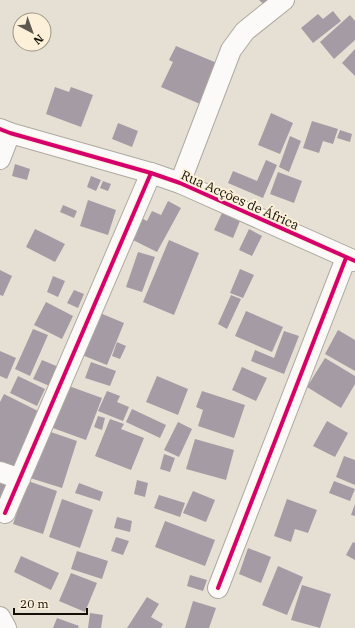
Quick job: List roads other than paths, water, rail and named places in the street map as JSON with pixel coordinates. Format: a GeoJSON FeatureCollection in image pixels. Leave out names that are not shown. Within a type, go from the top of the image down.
{"type":"FeatureCollection","features":[{"type":"Feature","properties":{"kind":"street"},"geometry":{"type":"LineString","coordinates":[[180,183],[231,50],[244,31],[284,0]]}},
{"type":"Feature","properties":{"kind":"street"},"geometry":{"type":"LineString","coordinates":[[0,159],[5,131]]}},
{"type":"Feature","properties":{"kind":"street","name":"Rua Acções de África"},"geometry":{"type":"LineString","coordinates":[[5,131],[180,183],[350,260]]}},
{"type":"Feature","properties":{"kind":"street"},"geometry":{"type":"LineString","coordinates":[[5,513],[151,174]]}},
{"type":"Feature","properties":{"kind":"street"},"geometry":{"type":"LineString","coordinates":[[218,588],[350,260]]}},
{"type":"Feature","properties":{"kind":"street"},"geometry":{"type":"LineString","coordinates":[[0,472],[20,479]]}},
{"type":"Feature","properties":{"kind":"street"},"geometry":{"type":"LineString","coordinates":[[0,616],[6,628]]}}]}
